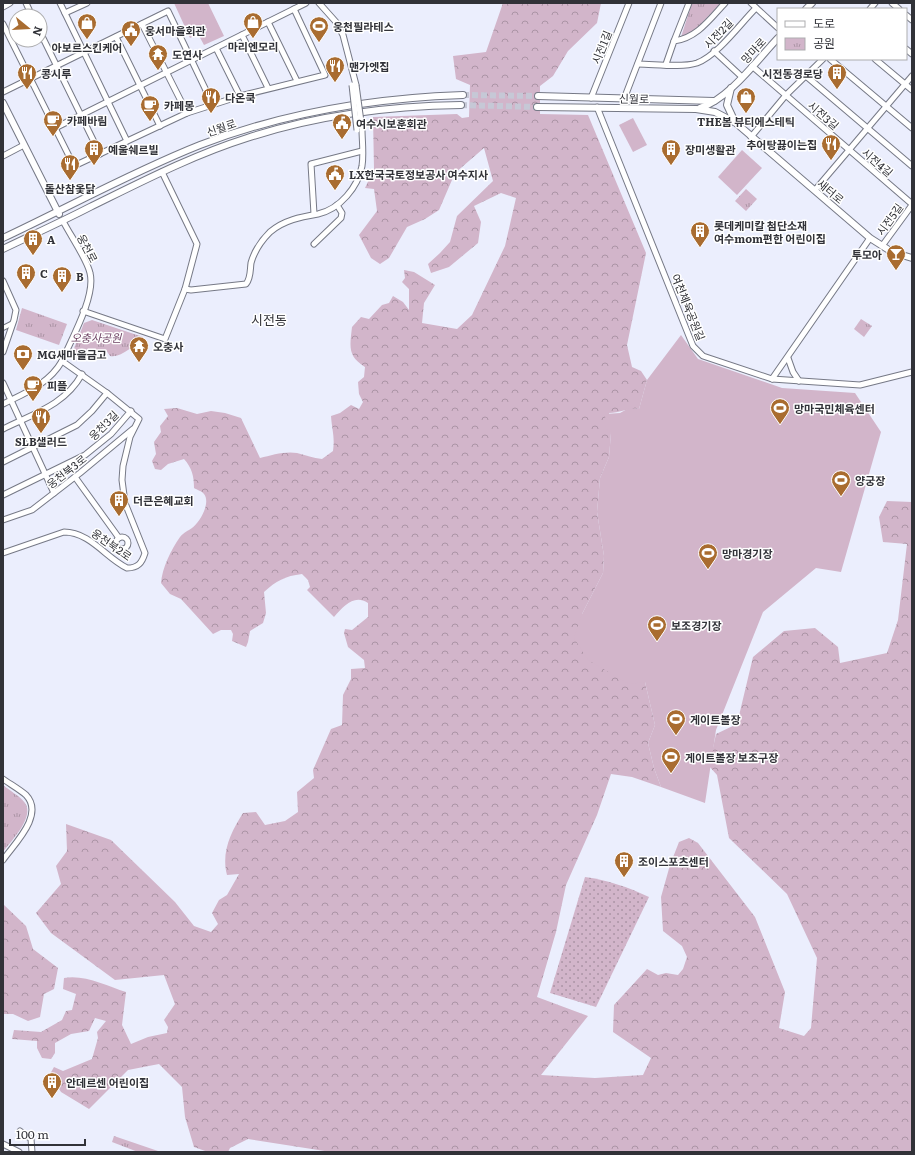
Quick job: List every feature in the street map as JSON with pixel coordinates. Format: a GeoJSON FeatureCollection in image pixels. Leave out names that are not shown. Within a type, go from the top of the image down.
{"type":"FeatureCollection","features":[{"type":"Feature","properties":{"kind":"street"},"geometry":{"type":"LineString","coordinates":[[3,7],[10,3]]}},
{"type":"Feature","properties":{"kind":"street"},"geometry":{"type":"LineString","coordinates":[[60,3],[127,142]]}},
{"type":"Feature","properties":{"kind":"street"},"geometry":{"type":"LineString","coordinates":[[65,13],[87,3]]}},
{"type":"Feature","properties":{"kind":"street"},"geometry":{"type":"LineString","coordinates":[[55,128],[306,3]]}},
{"type":"Feature","properties":{"kind":"street"},"geometry":{"type":"LineString","coordinates":[[184,289],[191,290],[246,284],[249,279],[256,251],[268,235],[288,221],[326,211],[337,205],[348,194],[358,178],[362,167],[362,144],[354,85],[344,35],[336,22],[319,3]]}},
{"type":"Feature","properties":{"kind":"street","name":"시전1길"},"geometry":{"type":"LineString","coordinates":[[591,98],[629,3]]}},
{"type":"Feature","properties":{"kind":"street"},"geometry":{"type":"LineString","coordinates":[[624,99],[661,3]]}},
{"type":"Feature","properties":{"kind":"street"},"geometry":{"type":"LineString","coordinates":[[666,64],[689,3]]}},
{"type":"Feature","properties":{"kind":"street","name":"시전2길"},"geometry":{"type":"LineString","coordinates":[[674,41],[683,40],[694,35],[725,3]]}},
{"type":"Feature","properties":{"kind":"street"},"geometry":{"type":"LineString","coordinates":[[751,3],[777,27]]}},
{"type":"Feature","properties":{"kind":"street","name":"시전2길"},"geometry":{"type":"LineString","coordinates":[[638,64],[696,63],[714,51],[756,8]]}},
{"type":"Feature","properties":{"kind":"street"},"geometry":{"type":"LineString","coordinates":[[3,24],[74,166],[187,114],[268,88],[326,75],[294,9]]}},
{"type":"Feature","properties":{"kind":"street"},"geometry":{"type":"LineString","coordinates":[[3,92],[168,11],[213,105]]}},
{"type":"Feature","properties":{"kind":"street"},"geometry":{"type":"LineString","coordinates":[[268,22],[297,82]]}},
{"type":"Feature","properties":{"kind":"street"},"geometry":{"type":"LineString","coordinates":[[142,24],[187,114]]}},
{"type":"Feature","properties":{"kind":"street"},"geometry":{"type":"LineString","coordinates":[[242,35],[268,88]]}},
{"type":"Feature","properties":{"kind":"street"},"geometry":{"type":"LineString","coordinates":[[116,37],[160,126]]}},
{"type":"Feature","properties":{"kind":"street","name":"망마로"},"geometry":{"type":"LineString","coordinates":[[696,109],[704,107],[732,88],[777,39]]}},
{"type":"Feature","properties":{"kind":"street"},"geometry":{"type":"LineString","coordinates":[[48,48],[100,154]]}},
{"type":"Feature","properties":{"kind":"street"},"geometry":{"type":"LineString","coordinates":[[216,48],[240,96]]}},
{"type":"Feature","properties":{"kind":"street"},"geometry":{"type":"LineString","coordinates":[[714,51],[742,77]]}},
{"type":"Feature","properties":{"kind":"street"},"geometry":{"type":"LineString","coordinates":[[751,137],[786,95],[822,60]]}},
{"type":"Feature","properties":{"kind":"street"},"geometry":{"type":"LineString","coordinates":[[831,60],[912,128]]}},
{"type":"Feature","properties":{"kind":"street"},"geometry":{"type":"LineString","coordinates":[[876,60],[912,90]]}},
{"type":"Feature","properties":{"kind":"street","name":"시전3길"},"geometry":{"type":"LineString","coordinates":[[752,66],[849,150]]}},
{"type":"Feature","properties":{"kind":"street","name":"시전3길"},"geometry":{"type":"LineString","coordinates":[[806,76],[868,128]]}},
{"type":"Feature","properties":{"kind":"street","name":"시전4길"},"geometry":{"type":"LineString","coordinates":[[815,190],[912,76]]}},
{"type":"Feature","properties":{"kind":"street"},"geometry":{"type":"LineString","coordinates":[[732,88],[728,98],[728,108],[736,123]]}},
{"type":"Feature","properties":{"kind":"street","name":"신월로"},"geometry":{"type":"LineString","coordinates":[[3,238],[158,163],[243,130],[308,113],[346,106],[427,96],[463,95]]}},
{"type":"Feature","properties":{"kind":"street","name":"신월로"},"geometry":{"type":"LineString","coordinates":[[538,96],[714,101]]}},
{"type":"Feature","properties":{"kind":"street","name":"웅천로"},"geometry":{"type":"LineString","coordinates":[[3,103],[90,274],[90,289],[83,312],[62,361],[48,380],[3,404]]}},
{"type":"Feature","properties":{"kind":"street","name":"신월로"},"geometry":{"type":"LineString","coordinates":[[3,249],[162,172],[247,138],[310,121],[401,107],[461,105]]}},
{"type":"Feature","properties":{"kind":"street","name":"신월로"},"geometry":{"type":"LineString","coordinates":[[537,106],[696,109],[715,112],[736,123]]}},
{"type":"Feature","properties":{"kind":"street","name":"여천체육공원길"},"geometry":{"type":"LineString","coordinates":[[597,107],[694,346],[702,356],[772,379],[860,385],[912,372]]}},
{"type":"Feature","properties":{"kind":"street","name":"새터로"},"geometry":{"type":"LineString","coordinates":[[736,123],[870,238],[898,255],[912,258]]}},
{"type":"Feature","properties":{"kind":"street","name":"시전4길"},"geometry":{"type":"LineString","coordinates":[[868,128],[912,166]]}},
{"type":"Feature","properties":{"kind":"street"},"geometry":{"type":"LineString","coordinates":[[3,156],[24,145]]}},
{"type":"Feature","properties":{"kind":"street","name":"시전4길"},"geometry":{"type":"LineString","coordinates":[[849,150],[912,205]]}},
{"type":"Feature","properties":{"kind":"street"},"geometry":{"type":"LineString","coordinates":[[314,214],[311,164],[362,151]]}},
{"type":"Feature","properties":{"kind":"street"},"geometry":{"type":"LineString","coordinates":[[83,312],[165,339],[184,289],[197,244],[162,172]]}},
{"type":"Feature","properties":{"kind":"street"},"geometry":{"type":"LineString","coordinates":[[314,244],[341,218],[342,213],[337,205]]}},
{"type":"Feature","properties":{"kind":"street","name":"시전5길"},"geometry":{"type":"LineString","coordinates":[[882,246],[912,205]]}},
{"type":"Feature","properties":{"kind":"street"},"geometry":{"type":"LineString","coordinates":[[772,379],[870,238]]}},
{"type":"Feature","properties":{"kind":"street"},"geometry":{"type":"LineString","coordinates":[[3,254],[18,242]]}},
{"type":"Feature","properties":{"kind":"street"},"geometry":{"type":"LineString","coordinates":[[3,281],[5,291],[16,308],[13,323],[3,352]]}},
{"type":"Feature","properties":{"kind":"street"},"geometry":{"type":"LineString","coordinates":[[3,328],[13,323]]}},
{"type":"Feature","properties":{"kind":"street"},"geometry":{"type":"LineString","coordinates":[[788,358],[793,372],[800,381]]}},
{"type":"Feature","properties":{"kind":"street"},"geometry":{"type":"LineString","coordinates":[[62,361],[82,374],[131,411],[139,419],[135,427]]}},
{"type":"Feature","properties":{"kind":"street"},"geometry":{"type":"LineString","coordinates":[[3,429],[63,398],[75,386],[82,374]]}},
{"type":"Feature","properties":{"kind":"street"},"geometry":{"type":"LineString","coordinates":[[3,383],[54,493]]}},
{"type":"Feature","properties":{"kind":"street","name":"웅천3길"},"geometry":{"type":"LineString","coordinates":[[3,462],[77,425],[92,411],[107,393]]}},
{"type":"Feature","properties":{"kind":"street","name":"웅천3길"},"geometry":{"type":"LineString","coordinates":[[3,495],[85,454],[99,445],[131,411]]}},
{"type":"Feature","properties":{"kind":"street","name":"웅천북3로"},"geometry":{"type":"LineString","coordinates":[[3,520],[32,510],[116,444],[135,427]]}},
{"type":"Feature","properties":{"kind":"street","name":"웅천북2로"},"geometry":{"type":"LineString","coordinates":[[3,553],[61,532],[72,532],[84,536],[124,567],[136,568],[141,564],[145,553],[125,502],[123,492],[123,466],[130,437],[135,427]]}},
{"type":"Feature","properties":{"kind":"street"},"geometry":{"type":"LineString","coordinates":[[116,444],[124,444],[126,452]]}},
{"type":"Feature","properties":{"kind":"street"},"geometry":{"type":"LineString","coordinates":[[75,477],[119,538]]}},
{"type":"Feature","properties":{"kind":"street"},"geometry":{"type":"LineString","coordinates":[[3,779],[27,796],[32,805],[33,814],[30,823],[3,860]]}},
{"type":"Feature","properties":{"kind":"street"},"geometry":{"type":"LineString","coordinates":[[20,1131],[31,1139],[32,1152]]}},
{"type":"Feature","properties":{"kind":"street"},"geometry":{"type":"LineString","coordinates":[[3,1144],[20,1152]]}},
{"type":"Feature","properties":{"kind":"green space"},"geometry":{"type":"Polygon","coordinates":[[[174,3],[208,3],[224,36],[204,45],[198,34],[190,38],[174,3]]]}},
{"type":"Feature","properties":{"kind":"green space"},"geometry":{"type":"Polygon","coordinates":[[[503,3],[601,3],[597,23],[568,51],[553,76],[540,86],[540,114],[588,115],[646,253],[627,345],[632,367],[641,371],[647,380],[639,409],[609,413],[611,433],[609,457],[600,478],[597,512],[604,556],[603,573],[582,614],[645,682],[655,725],[648,743],[654,768],[661,787],[632,777],[611,774],[597,815],[566,885],[556,932],[537,997],[588,1016],[541,1075],[595,1078],[643,1075],[651,1058],[613,1032],[614,1005],[647,969],[658,975],[666,973],[678,975],[683,969],[687,957],[682,946],[663,931],[661,897],[670,865],[679,842],[689,838],[698,843],[755,917],[785,992],[779,1028],[804,1036],[811,1028],[817,958],[787,894],[729,838],[717,775],[709,766],[716,734],[737,724],[753,657],[784,631],[815,628],[838,647],[840,663],[887,653],[898,620],[907,544],[883,542],[879,517],[887,501],[912,502],[912,1152],[331,1152],[248,1139],[230,1148],[228,1152],[208,1152],[194,1147],[185,1117],[182,1087],[159,1064],[128,1070],[89,1109],[61,1092],[50,1074],[54,1067],[63,1071],[92,1059],[98,1038],[97,1032],[106,1021],[95,1018],[89,1031],[71,1034],[55,1043],[55,1053],[51,1059],[42,1058],[37,1048],[37,1041],[12,1039],[14,1030],[41,1032],[62,1020],[66,1011],[72,1010],[76,994],[63,989],[64,978],[72,977],[87,979],[126,992],[122,1025],[131,1044],[148,1037],[167,1033],[168,1027],[164,1020],[175,1004],[164,975],[115,980],[51,933],[36,913],[61,884],[56,866],[67,851],[66,824],[111,840],[175,902],[194,926],[211,932],[218,924],[212,913],[219,900],[227,895],[239,874],[227,875],[225,858],[228,842],[243,813],[256,812],[265,825],[285,821],[298,812],[297,792],[314,778],[313,770],[331,729],[342,725],[343,695],[351,679],[351,669],[365,668],[364,660],[348,647],[344,633],[345,629],[352,630],[368,617],[368,603],[358,600],[350,602],[345,605],[334,617],[307,590],[310,587],[308,580],[302,574],[291,576],[281,580],[264,592],[266,613],[263,623],[250,631],[246,647],[232,641],[233,634],[231,630],[221,630],[213,634],[181,599],[170,594],[161,583],[165,565],[173,548],[180,537],[192,528],[201,517],[204,512],[206,498],[201,491],[194,488],[192,472],[184,459],[168,464],[161,470],[155,469],[152,461],[156,454],[154,442],[161,432],[160,426],[168,416],[164,409],[177,408],[197,414],[211,411],[225,413],[241,418],[260,458],[278,454],[297,453],[322,459],[333,451],[334,437],[331,416],[340,413],[351,405],[359,409],[363,402],[359,394],[358,382],[364,377],[365,367],[352,355],[350,345],[352,327],[361,317],[369,319],[382,305],[389,303],[393,296],[403,302],[409,310],[409,289],[402,282],[405,278],[404,270],[414,272],[435,285],[424,303],[422,323],[457,329],[472,315],[505,246],[516,198],[501,193],[474,206],[481,222],[478,243],[449,267],[431,273],[428,264],[450,242],[457,216],[493,181],[484,148],[455,173],[439,210],[425,219],[407,227],[389,258],[380,264],[371,258],[359,235],[377,211],[374,189],[365,188],[374,169],[373,117],[457,114],[462,118],[469,117],[470,85],[456,79],[453,56],[486,52],[503,3]]]}},
{"type":"Feature","properties":{"kind":"green space"},"geometry":{"type":"Polygon","coordinates":[[[692,3],[721,3],[694,31],[681,37],[692,3]]]}},
{"type":"Feature","properties":{"kind":"green space"},"geometry":{"type":"Polygon","coordinates":[[[633,118],[647,145],[633,152],[619,125],[633,118]]]}},
{"type":"Feature","properties":{"kind":"green space"},"geometry":{"type":"Polygon","coordinates":[[[742,150],[762,168],[737,195],[718,177],[742,150]]]}},
{"type":"Feature","properties":{"kind":"green space"},"geometry":{"type":"Polygon","coordinates":[[[746,189],[757,199],[746,211],[735,201],[746,189]]]}},
{"type":"Feature","properties":{"kind":"green space"},"geometry":{"type":"Polygon","coordinates":[[[22,308],[67,324],[59,345],[16,330],[22,308]]]}},
{"type":"Feature","properties":{"kind":"green space"},"geometry":{"type":"Polygon","coordinates":[[[861,319],[872,326],[864,337],[854,329],[861,319]]]}},
{"type":"Feature","properties":{"kind":"green space","name":"오충사공원"},"geometry":{"type":"Polygon","coordinates":[[[92,320],[143,337],[128,350],[119,355],[110,356],[106,350],[92,352],[85,349],[78,355],[71,356],[84,323],[92,320]]]}},
{"type":"Feature","properties":{"kind":"green space","name":"망마경기장"},"geometry":{"type":"Polygon","coordinates":[[[681,335],[698,359],[782,388],[855,393],[881,432],[841,572],[816,568],[763,612],[716,730],[705,803],[661,787],[654,768],[648,743],[655,725],[645,682],[629,684],[588,660],[574,638],[582,614],[603,573],[604,556],[597,512],[600,478],[609,457],[611,433],[606,429],[605,414],[620,413],[629,408],[639,409],[647,380],[681,335]]]}},
{"type":"Feature","properties":{"kind":"green space"},"geometry":{"type":"Polygon","coordinates":[[[3,785],[23,800],[27,809],[27,815],[21,829],[3,852],[3,785]]]}},
{"type":"Feature","properties":{"kind":"green space"},"geometry":{"type":"Polygon","coordinates":[[[585,877],[617,884],[649,897],[596,1007],[550,993],[585,877]]]}},
{"type":"Feature","properties":{"kind":"green space"},"geometry":{"type":"Polygon","coordinates":[[[3,904],[26,926],[33,949],[58,968],[54,989],[44,994],[40,1017],[28,1021],[13,1014],[3,1014],[3,904]]]}},
{"type":"Feature","properties":{"kind":"green space"},"geometry":{"type":"Polygon","coordinates":[[[114,1136],[159,1152],[138,1152],[112,1142],[114,1136]]]}},
{"type":"Feature","properties":{"kind":"tunnel"},"geometry":{"type":"LineString","coordinates":[[463,95],[538,96]]}},
{"type":"Feature","properties":{"kind":"tunnel"},"geometry":{"type":"LineString","coordinates":[[461,105],[537,107]]}},
{"type":"Feature","properties":{"kind":"place","name":"마리엔모리"},"geometry":{"type":"Point","coordinates":[253,39]}},
{"type":"Feature","properties":{"kind":"place","name":"아보르스킨케어"},"geometry":{"type":"Point","coordinates":[87,40]}},
{"type":"Feature","properties":{"kind":"place","name":"웅천필라테스"},"geometry":{"type":"Point","coordinates":[319,43]}},
{"type":"Feature","properties":{"kind":"place","name":"웅서마을회관"},"geometry":{"type":"Point","coordinates":[131,47]}},
{"type":"Feature","properties":{"kind":"place","name":"도연사"},"geometry":{"type":"Point","coordinates":[158,71]}},
{"type":"Feature","properties":{"kind":"place","name":"맨가엣집"},"geometry":{"type":"Point","coordinates":[335,83]}},
{"type":"Feature","properties":{"kind":"place","name":"콩시루"},"geometry":{"type":"Point","coordinates":[27,90]}},
{"type":"Feature","properties":{"kind":"place","name":"시전동경로당"},"geometry":{"type":"Point","coordinates":[837,90]}},
{"type":"Feature","properties":{"kind":"place","name":"다온쿡"},"geometry":{"type":"Point","coordinates":[211,114]}},
{"type":"Feature","properties":{"kind":"place","name":"THE봄 뷰티에스테틱"},"geometry":{"type":"Point","coordinates":[746,114]}},
{"type":"Feature","properties":{"kind":"place","name":"카페몽"},"geometry":{"type":"Point","coordinates":[150,122]}},
{"type":"Feature","properties":{"kind":"place","name":"카페바림"},"geometry":{"type":"Point","coordinates":[53,137]}},
{"type":"Feature","properties":{"kind":"place","name":"여수시보훈회관"},"geometry":{"type":"Point","coordinates":[342,140]}},
{"type":"Feature","properties":{"kind":"place","name":"추어탕끓이는집"},"geometry":{"type":"Point","coordinates":[831,161]}},
{"type":"Feature","properties":{"kind":"place","name":"예울쉐르빌"},"geometry":{"type":"Point","coordinates":[94,166]}},
{"type":"Feature","properties":{"kind":"place","name":"장미생활관"},"geometry":{"type":"Point","coordinates":[671,166]}},
{"type":"Feature","properties":{"kind":"place","name":"돌산참옻닭"},"geometry":{"type":"Point","coordinates":[70,181]}},
{"type":"Feature","properties":{"kind":"place","name":"LX한국국토정보공사 여수지사"},"geometry":{"type":"Point","coordinates":[335,191]}},
{"type":"Feature","properties":{"kind":"place","name":"롯데케미칼 첨단소재 여수mom편한 어린이집"},"geometry":{"type":"Point","coordinates":[700,248]}},
{"type":"Feature","properties":{"kind":"place","name":"A"},"geometry":{"type":"Point","coordinates":[33,256]}},
{"type":"Feature","properties":{"kind":"place","name":"투모아"},"geometry":{"type":"Point","coordinates":[896,271]}},
{"type":"Feature","properties":{"kind":"place","name":"C"},"geometry":{"type":"Point","coordinates":[26,290]}},
{"type":"Feature","properties":{"kind":"place","name":"B"},"geometry":{"type":"Point","coordinates":[62,293]}},
{"type":"Feature","properties":{"kind":"place","name":"오충사"},"geometry":{"type":"Point","coordinates":[139,363]}},
{"type":"Feature","properties":{"kind":"place","name":"MG새마을금고"},"geometry":{"type":"Point","coordinates":[23,371]}},
{"type":"Feature","properties":{"kind":"place","name":"피플"},"geometry":{"type":"Point","coordinates":[33,402]}},
{"type":"Feature","properties":{"kind":"place","name":"망마국민체육센터"},"geometry":{"type":"Point","coordinates":[780,425]}},
{"type":"Feature","properties":{"kind":"place","name":"SLB샐러드"},"geometry":{"type":"Point","coordinates":[41,434]}},
{"type":"Feature","properties":{"kind":"place","name":"양궁장"},"geometry":{"type":"Point","coordinates":[841,497]}},
{"type":"Feature","properties":{"kind":"place","name":"더큰은혜교회"},"geometry":{"type":"Point","coordinates":[119,517]}},
{"type":"Feature","properties":{"kind":"place","name":"망마경기장"},"geometry":{"type":"Point","coordinates":[708,570]}},
{"type":"Feature","properties":{"kind":"place","name":"보조경기장"},"geometry":{"type":"Point","coordinates":[657,642]}},
{"type":"Feature","properties":{"kind":"place","name":"게이트볼장"},"geometry":{"type":"Point","coordinates":[676,736]}},
{"type":"Feature","properties":{"kind":"place","name":"게이트볼장 보조구장"},"geometry":{"type":"Point","coordinates":[671,774]}},
{"type":"Feature","properties":{"kind":"place","name":"조이스포츠센터"},"geometry":{"type":"Point","coordinates":[624,878]}},
{"type":"Feature","properties":{"kind":"place","name":"안데르센 어린이집"},"geometry":{"type":"Point","coordinates":[52,1099]}},
{"type":"Feature","properties":{"kind":"district","name":"시전동"},"geometry":{"type":"Point","coordinates":[269,319]}}]}
